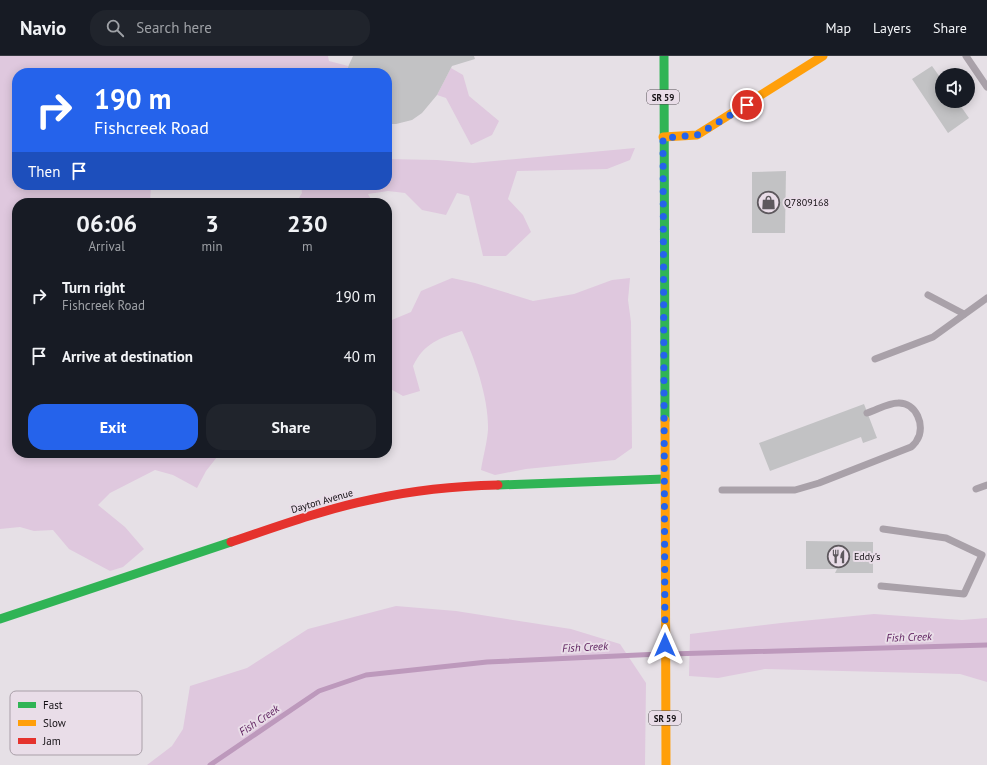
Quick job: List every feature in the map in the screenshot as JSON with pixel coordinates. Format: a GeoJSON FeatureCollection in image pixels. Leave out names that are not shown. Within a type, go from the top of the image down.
{"type":"FeatureCollection","features":[{"type":"Feature","properties":{"kind":"main road","name":"SR 59"},"geometry":{"type":"LineString","coordinates":[[664,56],[663,138],[666,765]]}},
{"type":"Feature","properties":{"kind":"main road"},"geometry":{"type":"LineString","coordinates":[[663,138],[697,135],[823,56]]}},
{"type":"Feature","properties":{"kind":"main road","name":"Dayton Avenue"},"geometry":{"type":"LineString","coordinates":[[0,620],[299,519],[372,499],[458,486],[664,479]]}},
{"type":"Feature","properties":{"kind":"lane"},"geometry":{"type":"LineString","coordinates":[[966,56],[987,87]]}},
{"type":"Feature","properties":{"kind":"lane"},"geometry":{"type":"LineString","coordinates":[[928,295],[964,314]]}},
{"type":"Feature","properties":{"kind":"lane"},"geometry":{"type":"LineString","coordinates":[[875,359],[933,337],[987,298]]}},
{"type":"Feature","properties":{"kind":"lane"},"geometry":{"type":"LineString","coordinates":[[722,490],[795,490],[819,483],[911,447],[918,440],[920,429],[918,418],[914,410],[908,405],[898,403],[892,404],[867,413]]}},
{"type":"Feature","properties":{"kind":"lane"},"geometry":{"type":"LineString","coordinates":[[976,488],[987,485]]}},
{"type":"Feature","properties":{"kind":"lane"},"geometry":{"type":"LineString","coordinates":[[882,586],[964,594],[982,555],[946,538],[883,529]]}},
{"type":"Feature","properties":{"kind":"shaded area"},"geometry":{"type":"Polygon","coordinates":[[[0,56],[328,56],[329,61],[348,66],[348,68],[12,68],[12,190],[151,190],[150,198],[12,198],[12,458],[216,458],[206,471],[197,488],[173,475],[155,470],[110,493],[98,505],[125,527],[144,549],[123,567],[110,571],[69,549],[53,530],[34,531],[20,527],[0,529],[0,56]]]}},
{"type":"Feature","properties":{"kind":"shaded area"},"geometry":{"type":"Polygon","coordinates":[[[451,68],[463,75],[469,96],[499,121],[492,135],[471,145],[446,98],[437,95],[451,68]]]}},
{"type":"Feature","properties":{"kind":"shaded area"},"geometry":{"type":"Polygon","coordinates":[[[635,148],[630,160],[607,169],[517,171],[508,199],[523,215],[531,232],[506,256],[483,256],[469,196],[457,193],[446,215],[422,210],[405,193],[388,191],[368,194],[370,198],[299,198],[302,193],[302,190],[392,190],[392,159],[437,160],[473,163],[635,148]]]}},
{"type":"Feature","properties":{"kind":"shaded area"},"geometry":{"type":"Polygon","coordinates":[[[452,278],[475,283],[533,301],[574,294],[612,280],[630,278],[628,300],[631,322],[632,448],[615,460],[526,469],[495,475],[481,470],[487,440],[488,418],[484,392],[472,354],[462,331],[433,342],[417,358],[413,366],[420,391],[403,396],[392,390],[392,320],[411,312],[421,291],[452,278]]]}},
{"type":"Feature","properties":{"kind":"shaded area"},"geometry":{"type":"Polygon","coordinates":[[[396,606],[456,611],[571,629],[620,644],[646,683],[645,765],[147,765],[172,746],[183,729],[190,686],[247,668],[308,629],[396,606]]]}},
{"type":"Feature","properties":{"kind":"shaded area"},"geometry":{"type":"Polygon","coordinates":[[[874,614],[962,620],[987,618],[987,682],[960,674],[765,669],[718,678],[689,676],[690,634],[874,614]]]}},
{"type":"Feature","properties":{"kind":"building"},"geometry":{"type":"Polygon","coordinates":[[[353,56],[474,56],[475,59],[452,66],[437,95],[422,113],[412,120],[396,124],[392,124],[392,68],[348,67],[353,56]]]}},
{"type":"Feature","properties":{"kind":"building"},"geometry":{"type":"Polygon","coordinates":[[[932,66],[935,70],[935,108],[962,108],[969,118],[948,133],[912,79],[932,66]]]}},
{"type":"Feature","properties":{"kind":"building","name":"Q7809168"},"geometry":{"type":"Polygon","coordinates":[[[786,171],[785,233],[752,233],[752,172],[786,171]]]}},
{"type":"Feature","properties":{"kind":"building"},"geometry":{"type":"Polygon","coordinates":[[[864,404],[877,438],[863,443],[861,437],[770,471],[759,443],[864,404]]]}},
{"type":"Feature","properties":{"kind":"building","name":"Eddy's"},"geometry":{"type":"Polygon","coordinates":[[[806,541],[873,542],[873,573],[835,573],[837,569],[806,569],[806,541]]]}},
{"type":"Feature","properties":{"kind":"waterway","name":"Fish Creek"},"geometry":{"type":"LineString","coordinates":[[670,654],[987,645]]}},
{"type":"Feature","properties":{"kind":"waterway","name":"Fish Creek"},"geometry":{"type":"LineString","coordinates":[[210,765],[319,691],[366,675],[487,662],[660,654]]}},
{"type":"Feature","properties":{"kind":"traffic: fast"},"geometry":{"type":"LineString","coordinates":[[664,56],[665,420]]}},
{"type":"Feature","properties":{"kind":"traffic: fast"},"geometry":{"type":"LineString","coordinates":[[498,485],[664,479]]}},
{"type":"Feature","properties":{"kind":"traffic: fast"},"geometry":{"type":"LineString","coordinates":[[0,619],[231,542]]}},
{"type":"Feature","properties":{"kind":"traffic: slow"},"geometry":{"type":"LineString","coordinates":[[663,137],[697,135],[823,56]]}},
{"type":"Feature","properties":{"kind":"traffic: slow"},"geometry":{"type":"LineString","coordinates":[[665,420],[666,765]]}},
{"type":"Feature","properties":{"kind":"traffic: jam"},"geometry":{"type":"LineString","coordinates":[[231,542],[320,513],[374,499],[436,489],[498,485]]}},
{"type":"Feature","properties":{"kind":"place","name":"Q7809168"},"geometry":{"type":"Point","coordinates":[768,202]}},
{"type":"Feature","properties":{"kind":"place","name":"Eddy's"},"geometry":{"type":"Point","coordinates":[839,556]}},
{"type":"Feature","properties":{"kind":"route"},"geometry":{"type":"LineString","coordinates":[[665,645],[663,138],[697,135],[747,105]]}}]}
